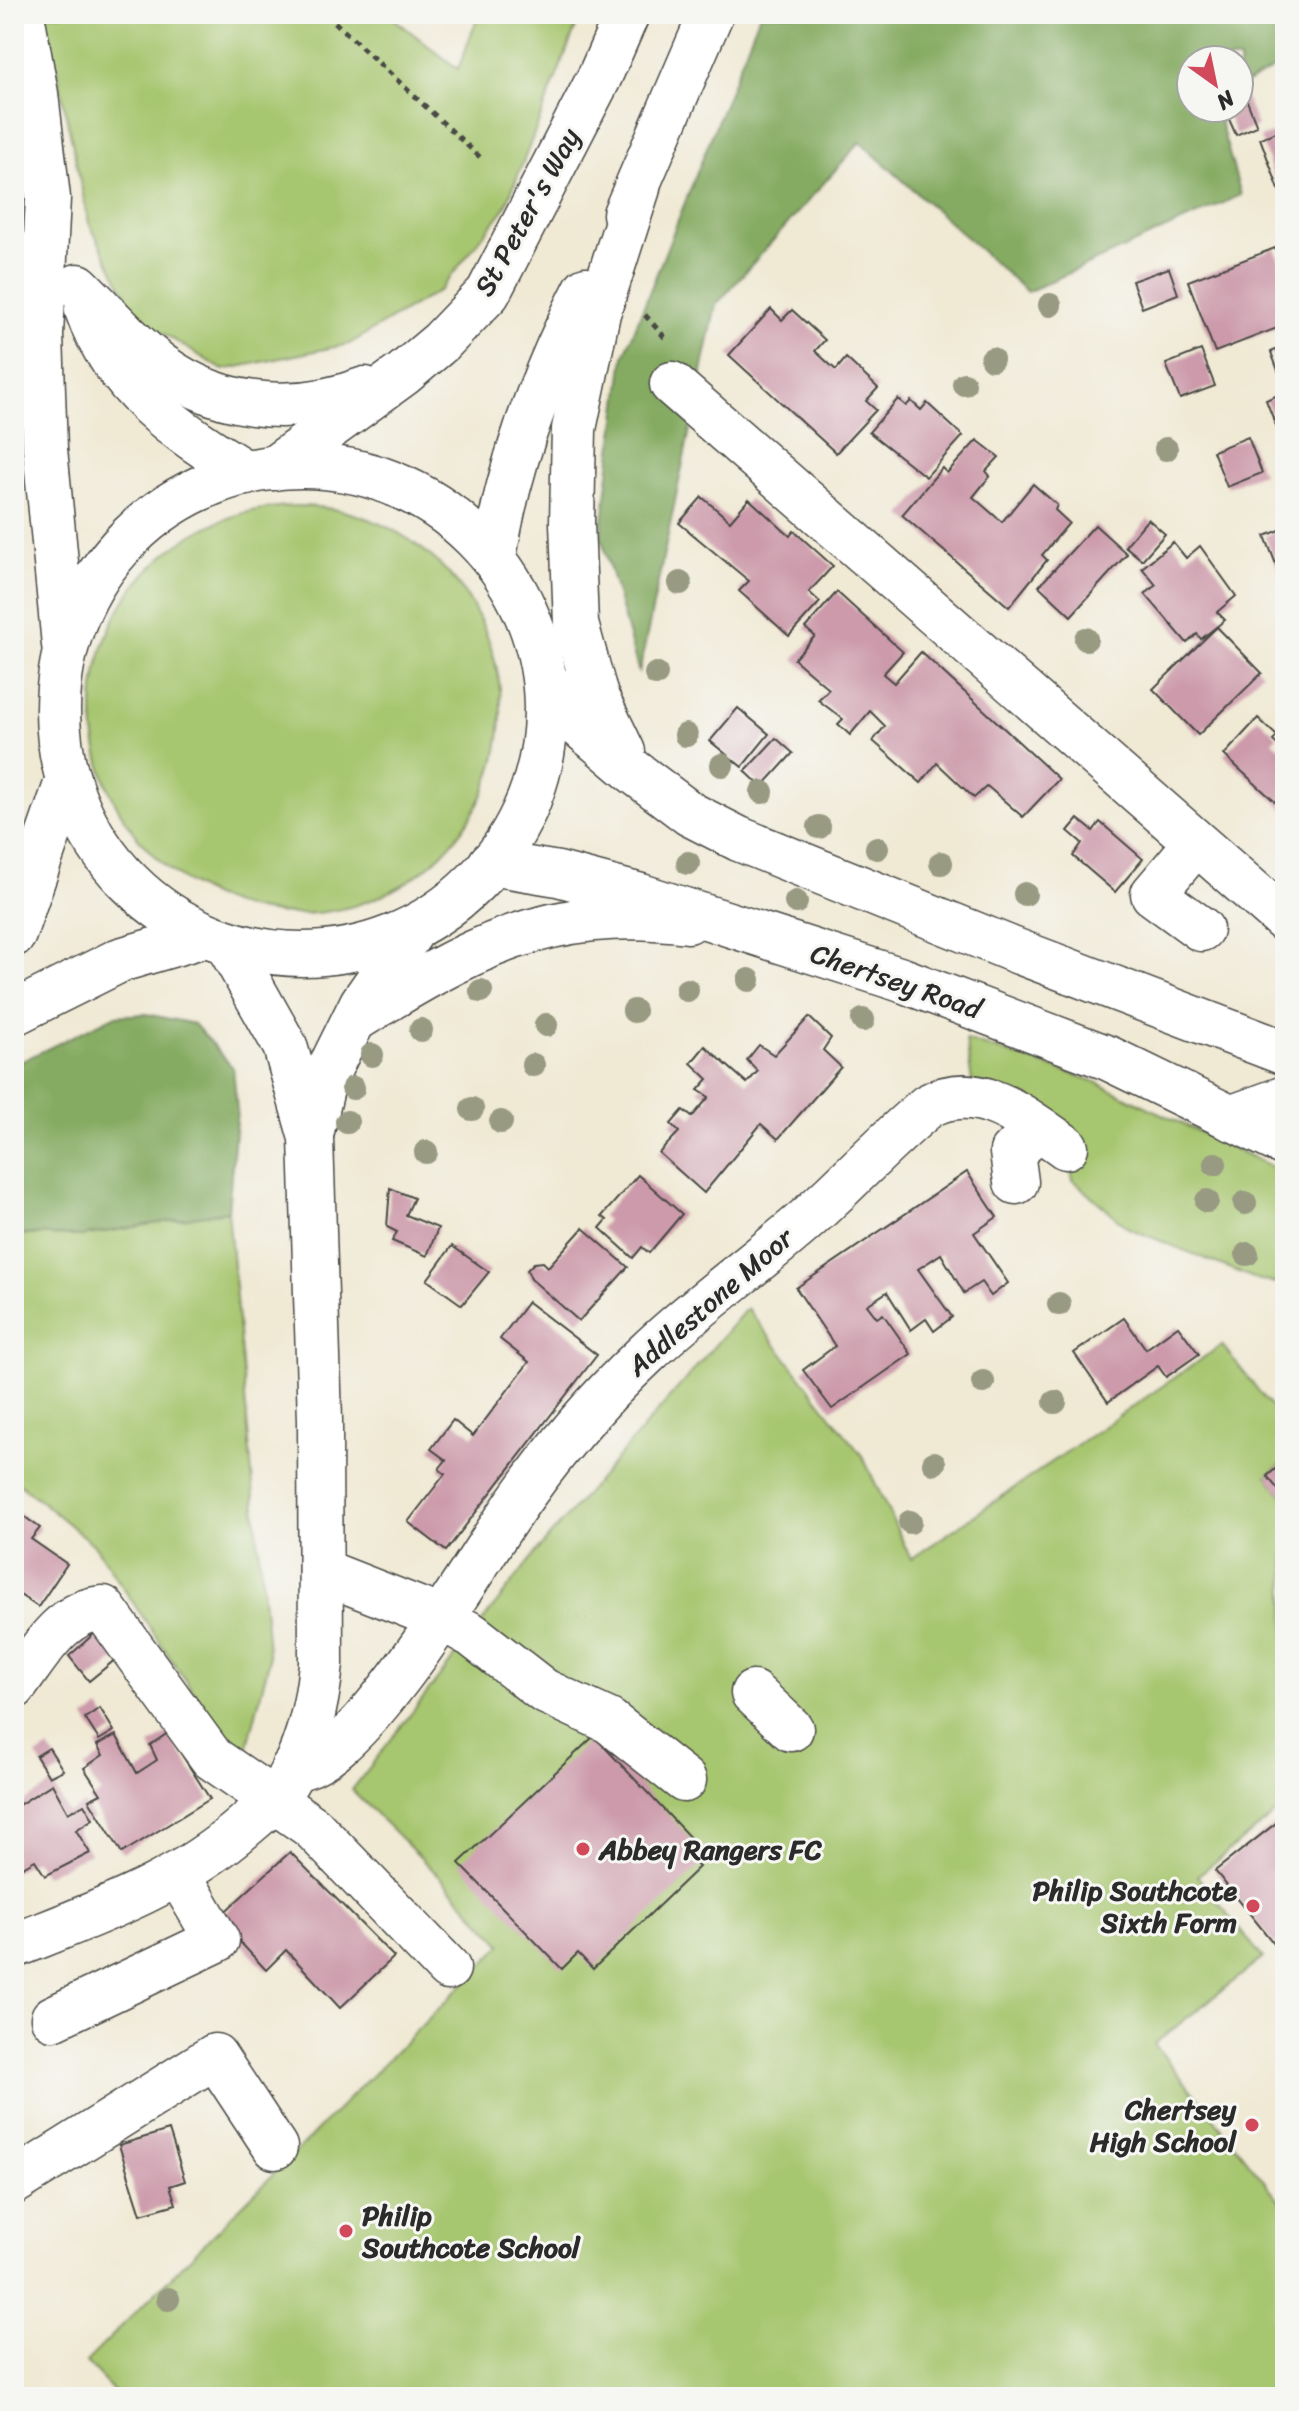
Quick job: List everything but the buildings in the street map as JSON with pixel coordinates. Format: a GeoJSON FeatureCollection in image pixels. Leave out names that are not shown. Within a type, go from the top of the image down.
{"type":"FeatureCollection","features":[{"type":"Feature","properties":{"kind":"main road"},"geometry":{"type":"LineString","coordinates":[[22,14],[36,94],[48,198],[41,335],[45,449],[65,656],[59,724],[68,779],[83,818],[105,855],[134,887],[167,914],[216,939],[274,953],[323,954],[371,945],[415,927],[470,887],[491,863],[507,843],[533,792],[546,736],[545,679],[536,636],[518,595],[494,558],[444,512],[396,484],[357,472],[316,466],[260,471],[195,492],[149,521],[111,558],[83,604],[65,656]]}},
{"type":"Feature","properties":{"kind":"main road","name":"St Peter's Way"},"geometry":{"type":"LineString","coordinates":[[260,471],[403,374],[441,342],[488,293],[593,91],[627,14]]}},
{"type":"Feature","properties":{"kind":"main road"},"geometry":{"type":"LineString","coordinates":[[494,558],[502,505],[547,371],[638,188],[711,14]]}},
{"type":"Feature","properties":{"kind":"main road"},"geometry":{"type":"LineString","coordinates":[[633,771],[596,696],[576,624],[572,523],[574,429],[598,313],[638,188]]}},
{"type":"Feature","properties":{"kind":"main road"},"geometry":{"type":"LineString","coordinates":[[48,198],[94,329],[119,375],[182,434],[260,471]]}},
{"type":"Feature","properties":{"kind":"main road"},"geometry":{"type":"LineString","coordinates":[[78,286],[150,357],[184,380],[248,403],[290,408],[344,397],[403,374]]}},
{"type":"Feature","properties":{"kind":"main road"},"geometry":{"type":"LineString","coordinates":[[672,384],[1285,920]]}},
{"type":"Feature","properties":{"kind":"main road"},"geometry":{"type":"LineString","coordinates":[[545,679],[581,727],[633,771],[690,814],[739,839],[1014,950],[1285,1053]]}},
{"type":"Feature","properties":{"kind":"main road"},"geometry":{"type":"LineString","coordinates":[[14,934],[68,779]]}},
{"type":"Feature","properties":{"kind":"main road"},"geometry":{"type":"LineString","coordinates":[[1196,843],[1153,894],[1201,929]]}},
{"type":"Feature","properties":{"kind":"main road","name":"Chertsey Road"},"geometry":{"type":"LineString","coordinates":[[491,863],[572,878],[902,980],[1093,1053],[1285,1144]]}},
{"type":"Feature","properties":{"kind":"main road"},"geometry":{"type":"LineString","coordinates":[[354,1020],[446,963],[507,937],[575,920],[639,914],[726,926]]}},
{"type":"Feature","properties":{"kind":"main road","name":"Addlestone Moor"},"geometry":{"type":"LineString","coordinates":[[311,1138],[324,1080],[354,1020],[415,927]]}},
{"type":"Feature","properties":{"kind":"main road"},"geometry":{"type":"LineString","coordinates":[[14,1013],[120,960],[216,939]]}},
{"type":"Feature","properties":{"kind":"main road","name":"Addlestone Moor"},"geometry":{"type":"LineString","coordinates":[[216,939],[285,1046],[311,1138],[320,1420],[318,1700],[283,1784]]}},
{"type":"Feature","properties":{"kind":"main road"},"geometry":{"type":"LineString","coordinates":[[1242,1036],[1285,1030]]}},
{"type":"Feature","properties":{"kind":"main road","name":"Addlestone Moor"},"geometry":{"type":"LineString","coordinates":[[14,1946],[122,1903],[179,1875],[221,1847],[283,1784],[319,1762],[365,1718],[441,1618],[507,1517],[592,1408],[646,1354],[809,1217],[928,1106],[947,1096],[974,1096],[1006,1107],[1053,1138],[1012,1152],[1016,1182]]}},
{"type":"Feature","properties":{"kind":"main road"},"geometry":{"type":"LineString","coordinates":[[1230,1118],[1285,1098]]}},
{"type":"Feature","properties":{"kind":"main road"},"geometry":{"type":"LineString","coordinates":[[321,1571],[441,1618],[472,1635],[544,1691],[609,1721],[684,1780]]}},
{"type":"Feature","properties":{"kind":"main road"},"geometry":{"type":"LineString","coordinates":[[14,1687],[60,1626],[85,1609],[103,1608],[212,1758],[283,1784],[312,1827],[448,1968]]}},
{"type":"Feature","properties":{"kind":"main road"},"geometry":{"type":"LineString","coordinates":[[753,1693],[791,1729]]}},
{"type":"Feature","properties":{"kind":"main road"},"geometry":{"type":"LineString","coordinates":[[53,2018],[217,1940],[179,1875]]}},
{"type":"Feature","properties":{"kind":"main road"},"geometry":{"type":"LineString","coordinates":[[14,2182],[215,2056],[275,2147]]}},
{"type":"Feature","properties":{"kind":"path"},"geometry":{"type":"LineString","coordinates":[[326,14],[482,159]]}},
{"type":"Feature","properties":{"kind":"green space"},"geometry":{"type":"Polygon","coordinates":[[[45,14],[388,14],[458,69],[479,14],[581,14],[505,208],[440,290],[349,344],[223,370],[138,318],[89,223],[45,14]]]}},
{"type":"Feature","properties":{"kind":"green space"},"geometry":{"type":"Polygon","coordinates":[[[760,14],[1285,14],[1285,63],[1255,79],[1255,44],[1175,44],[1175,124],[1221,124],[1241,195],[1027,292],[860,142],[716,305],[639,673],[601,536],[624,356],[760,14]]]}},
{"type":"Feature","properties":{"kind":"green space"},"geometry":{"type":"Polygon","coordinates":[[[297,506],[337,510],[375,522],[410,541],[441,566],[466,597],[485,632],[497,670],[501,710],[497,750],[485,788],[466,823],[441,854],[410,879],[375,898],[337,910],[297,914],[257,910],[219,898],[184,879],[153,854],[128,823],[109,788],[97,750],[93,710],[97,670],[109,632],[128,597],[153,566],[184,541],[219,522],[257,510],[297,506]]]}},
{"type":"Feature","properties":{"kind":"green space"},"geometry":{"type":"Polygon","coordinates":[[[146,1014],[194,1024],[233,1068],[237,1110],[228,1211],[82,1236],[14,1234],[14,1065],[114,1016],[146,1014]]]}},
{"type":"Feature","properties":{"kind":"green space"},"geometry":{"type":"Polygon","coordinates":[[[966,1040],[1091,1080],[1285,1173],[1285,1284],[1261,1281],[1128,1228],[1073,1180],[1066,1147],[974,1096],[966,1040]]]}},
{"type":"Feature","properties":{"kind":"green space"},"geometry":{"type":"Polygon","coordinates":[[[228,1211],[269,1661],[243,1766],[95,1546],[14,1479],[14,1234],[82,1236],[228,1211]]]}},
{"type":"Feature","properties":{"kind":"green space"},"geometry":{"type":"Polygon","coordinates":[[[747,1308],[863,1457],[911,1559],[1222,1345],[1285,1424],[1285,1461],[1267,1476],[1285,1498],[1285,1806],[1197,1876],[1263,1958],[1154,2044],[1285,2207],[1285,2397],[119,2397],[86,2362],[502,1945],[443,1880],[352,1790],[537,1551],[747,1308]]]}},
{"type":"Feature","properties":{"kind":"place","name":"Abbey Rangers FC"},"geometry":{"type":"Point","coordinates":[583,1849]}},
{"type":"Feature","properties":{"kind":"place","name":"Philip Southcote Sixth Form"},"geometry":{"type":"Point","coordinates":[1253,1906]}},
{"type":"Feature","properties":{"kind":"place","name":"Chertsey High School"},"geometry":{"type":"Point","coordinates":[1252,2125]}},
{"type":"Feature","properties":{"kind":"place","name":"Philip Southcote School"},"geometry":{"type":"Point","coordinates":[346,2231]}}]}
